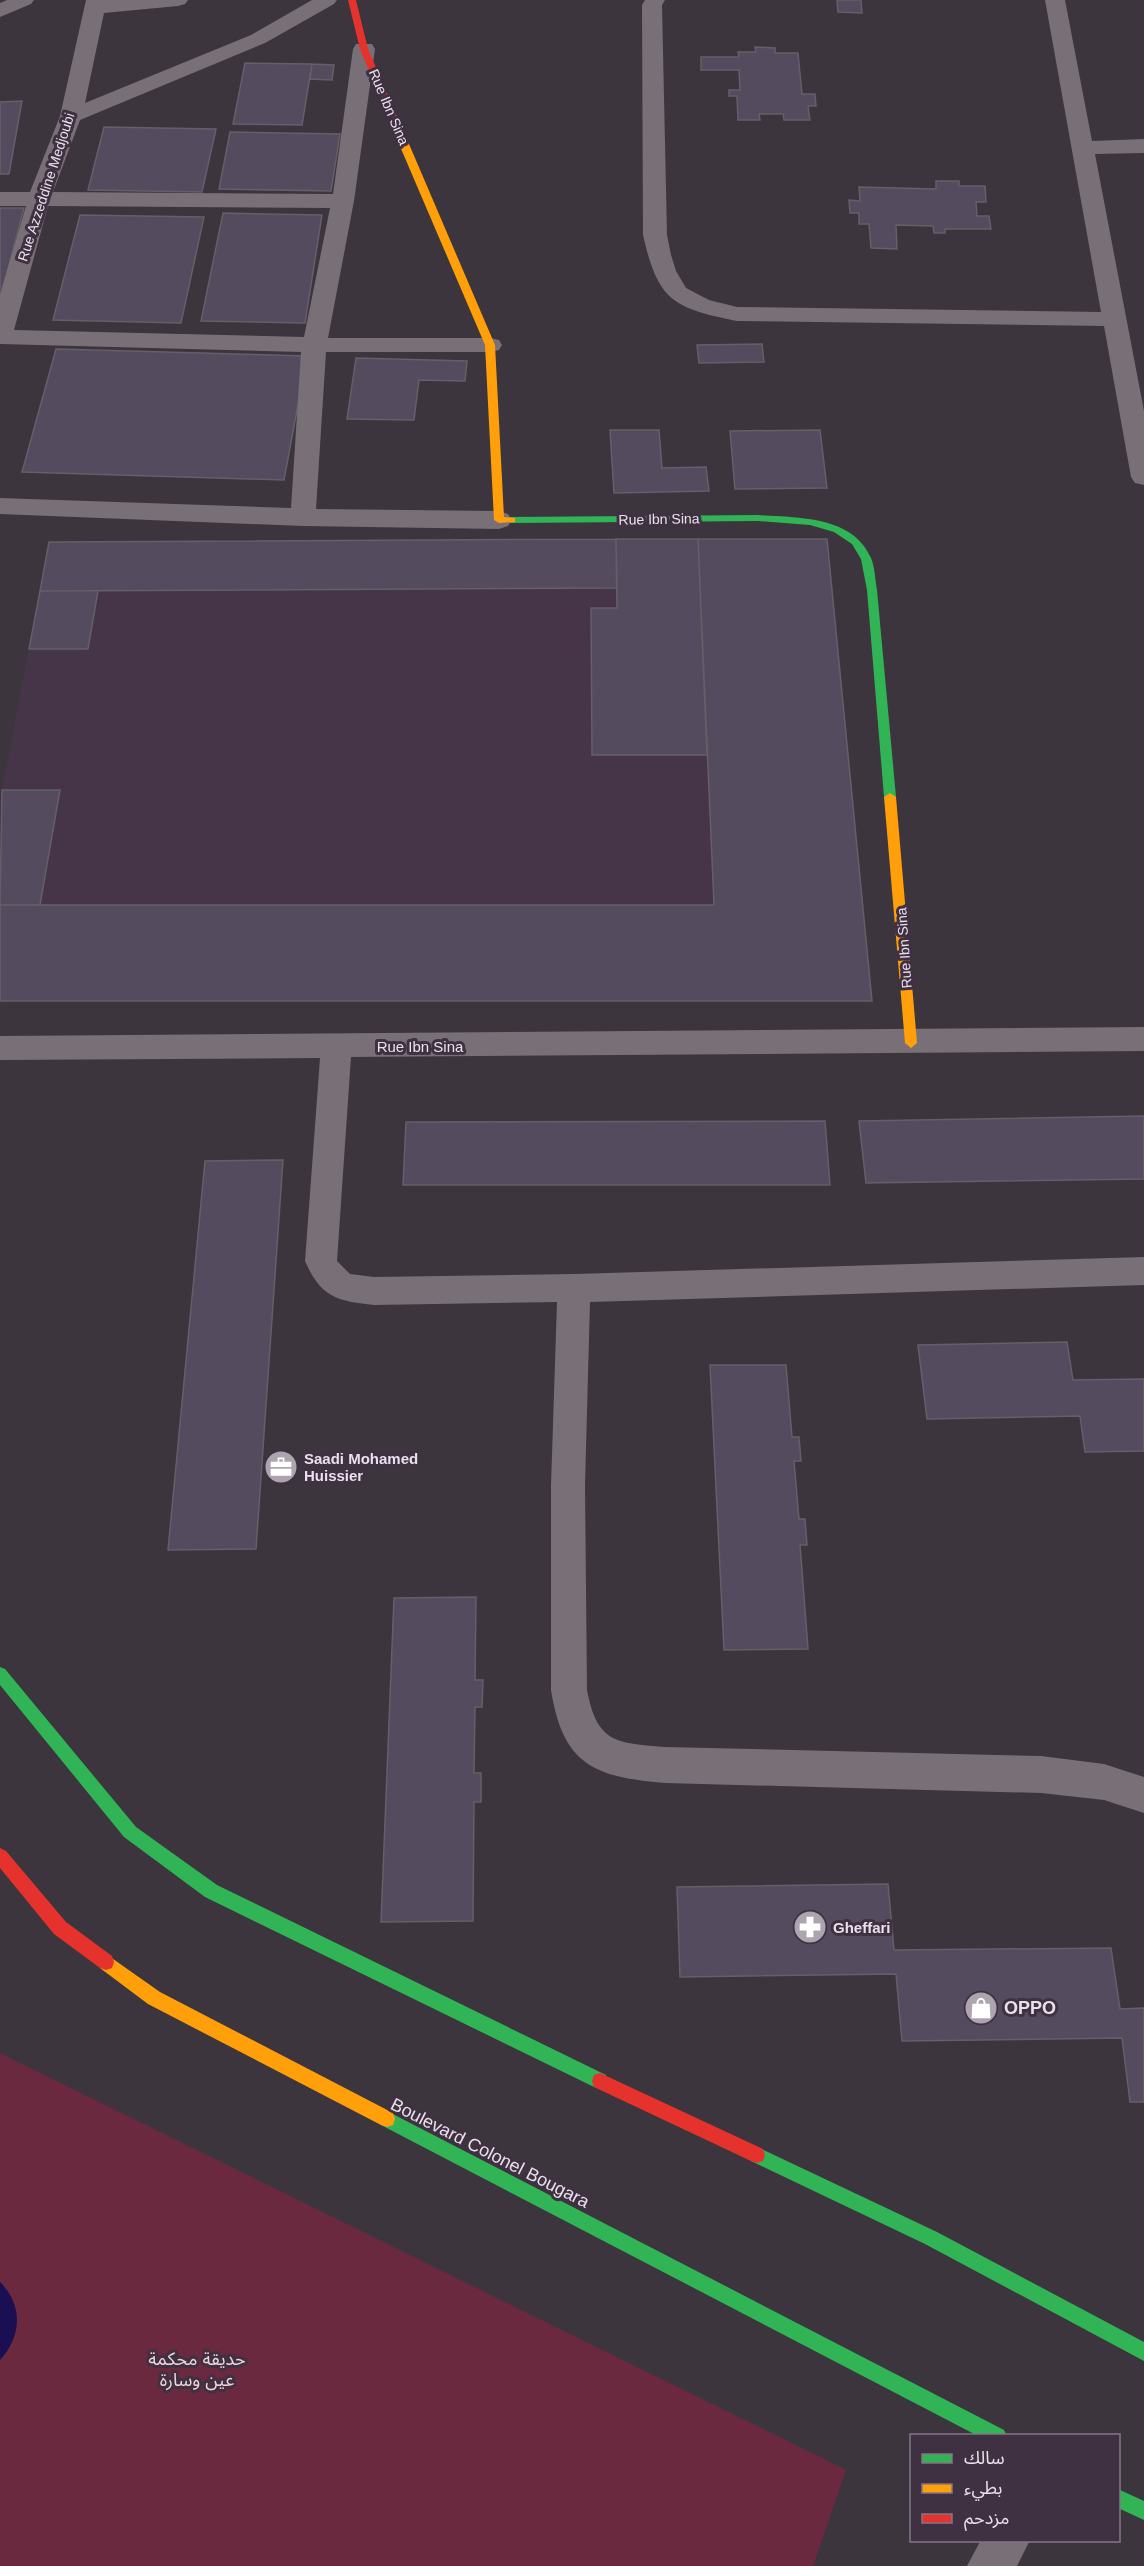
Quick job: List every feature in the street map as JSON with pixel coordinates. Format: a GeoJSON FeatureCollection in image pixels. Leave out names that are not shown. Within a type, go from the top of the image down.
{"type":"FeatureCollection","features":[{"type":"Feature","properties":{"kind":"street"},"geometry":{"type":"LineString","coordinates":[[0,11],[24,0]]}},
{"type":"Feature","properties":{"kind":"street"},"geometry":{"type":"LineString","coordinates":[[95,4],[178,0]]}},
{"type":"Feature","properties":{"kind":"street"},"geometry":{"type":"LineString","coordinates":[[70,116],[258,39],[327,0]]}},
{"type":"Feature","properties":{"kind":"street","name":"Rue Ibn Sina"},"geometry":{"type":"LineString","coordinates":[[352,0],[364,49],[490,345],[500,520],[758,518],[810,522],[838,530],[856,542],[866,559],[872,590],[911,1043]]}},
{"type":"Feature","properties":{"kind":"street"},"geometry":{"type":"LineString","coordinates":[[655,0],[652,5],[655,235],[662,268],[670,285],[682,298],[702,308],[737,314],[1115,319]]}},
{"type":"Feature","properties":{"kind":"street"},"geometry":{"type":"LineString","coordinates":[[1055,0],[1144,477]]}},
{"type":"Feature","properties":{"kind":"street","name":"Rue Azzeddine Medjoubi"},"geometry":{"type":"LineString","coordinates":[[0,337],[39,199],[70,116],[95,4]]}},
{"type":"Feature","properties":{"kind":"street"},"geometry":{"type":"LineString","coordinates":[[303,517],[314,345],[343,201],[364,49]]}},
{"type":"Feature","properties":{"kind":"street"},"geometry":{"type":"LineString","coordinates":[[1083,148],[1144,146]]}},
{"type":"Feature","properties":{"kind":"street"},"geometry":{"type":"LineString","coordinates":[[0,199],[343,201]]}},
{"type":"Feature","properties":{"kind":"street"},"geometry":{"type":"LineString","coordinates":[[0,337],[314,345],[490,345]]}},
{"type":"Feature","properties":{"kind":"street"},"geometry":{"type":"LineString","coordinates":[[0,506],[303,517],[500,520]]}},
{"type":"Feature","properties":{"kind":"street","name":"Rue Ibn Sina"},"geometry":{"type":"LineString","coordinates":[[0,1048],[1144,1040]]}},
{"type":"Feature","properties":{"kind":"street"},"geometry":{"type":"LineString","coordinates":[[336,1046],[321,1261],[327,1276],[336,1284],[350,1288],[374,1291],[573,1288],[1144,1271]]}},
{"type":"Feature","properties":{"kind":"street"},"geometry":{"type":"LineString","coordinates":[[573,1288],[568,1485],[570,1690],[574,1719],[584,1738],[599,1751],[622,1759],[674,1766],[875,1768],[1051,1775],[1094,1779],[1144,1795]]}},
{"type":"Feature","properties":{"kind":"street"},"geometry":{"type":"LineString","coordinates":[[0,1674],[130,1832],[211,1891],[416,1993],[931,2238],[1144,2352]]}},
{"type":"Feature","properties":{"kind":"street","name":"Boulevard Colonel Bougara"},"geometry":{"type":"LineString","coordinates":[[0,1856],[60,1928],[154,1998],[994,2434]]}},
{"type":"Feature","properties":{"kind":"street"},"geometry":{"type":"LineString","coordinates":[[1120,2499],[1144,2511]]}},
{"type":"Feature","properties":{"kind":"street"},"geometry":{"type":"LineString","coordinates":[[990,2566],[1007,2542]]}},
{"type":"Feature","properties":{"kind":"shaded area"},"geometry":{"type":"Polygon","coordinates":[[[698,539],[714,905],[0,905],[0,801],[49,542],[698,539]]]}},
{"type":"Feature","properties":{"kind":"shaded area"},"geometry":{"type":"Polygon","coordinates":[[[0,2282],[13,2301],[17,2321],[13,2341],[0,2360],[0,2282]]]}},
{"type":"Feature","properties":{"kind":"green space","name":"حديقة محكمة عين وسارة"},"geometry":{"type":"Polygon","coordinates":[[[0,2053],[846,2470],[813,2566],[0,2566],[0,2053]]]}},
{"type":"Feature","properties":{"kind":"building"},"geometry":{"type":"Polygon","coordinates":[[[837,0],[861,0],[862,13],[838,12],[837,0]]]}},
{"type":"Feature","properties":{"kind":"building"},"geometry":{"type":"Polygon","coordinates":[[[755,47],[775,48],[775,53],[798,53],[802,94],[815,94],[816,106],[808,106],[810,120],[784,120],[783,114],[759,114],[760,120],[738,120],[737,96],[729,96],[729,90],[740,90],[739,70],[701,70],[701,57],[739,57],[738,52],[756,52],[755,47]]]}},
{"type":"Feature","properties":{"kind":"building"},"geometry":{"type":"Polygon","coordinates":[[[245,63],[312,64],[302,125],[233,124],[245,63]]]}},
{"type":"Feature","properties":{"kind":"building"},"geometry":{"type":"Polygon","coordinates":[[[312,64],[334,65],[332,80],[310,79],[312,64]]]}},
{"type":"Feature","properties":{"kind":"building"},"geometry":{"type":"Polygon","coordinates":[[[22,101],[9,174],[0,174],[0,102],[22,101]]]}},
{"type":"Feature","properties":{"kind":"building"},"geometry":{"type":"Polygon","coordinates":[[[104,127],[216,129],[202,192],[88,190],[104,127]]]}},
{"type":"Feature","properties":{"kind":"building"},"geometry":{"type":"Polygon","coordinates":[[[230,132],[340,134],[331,191],[219,189],[230,132]]]}},
{"type":"Feature","properties":{"kind":"building"},"geometry":{"type":"Polygon","coordinates":[[[936,181],[959,181],[959,186],[985,186],[986,202],[976,202],[977,216],[989,216],[991,229],[945,229],[945,233],[934,233],[933,226],[896,225],[897,249],[871,248],[869,224],[859,224],[859,213],[850,213],[849,200],[860,201],[859,187],[936,189],[936,181]]]}},
{"type":"Feature","properties":{"kind":"building"},"geometry":{"type":"Polygon","coordinates":[[[0,208],[24,208],[0,299],[0,208]]]}},
{"type":"Feature","properties":{"kind":"building"},"geometry":{"type":"Polygon","coordinates":[[[223,213],[322,215],[305,323],[201,321],[223,213]]]}},
{"type":"Feature","properties":{"kind":"building"},"geometry":{"type":"Polygon","coordinates":[[[80,215],[204,217],[181,323],[53,320],[80,215]]]}},
{"type":"Feature","properties":{"kind":"building"},"geometry":{"type":"Polygon","coordinates":[[[762,344],[764,362],[699,363],[697,345],[762,344]]]}},
{"type":"Feature","properties":{"kind":"building"},"geometry":{"type":"Polygon","coordinates":[[[56,349],[307,356],[284,480],[22,472],[56,349]]]}},
{"type":"Feature","properties":{"kind":"building"},"geometry":{"type":"Polygon","coordinates":[[[356,358],[467,361],[465,381],[419,380],[414,420],[347,419],[356,358]]]}},
{"type":"Feature","properties":{"kind":"building"},"geometry":{"type":"Polygon","coordinates":[[[610,430],[659,430],[662,468],[706,467],[709,491],[614,493],[610,430]]]}},
{"type":"Feature","properties":{"kind":"building"},"geometry":{"type":"Polygon","coordinates":[[[820,430],[827,488],[735,489],[730,431],[820,430]]]}},
{"type":"Feature","properties":{"kind":"building"},"geometry":{"type":"Polygon","coordinates":[[[616,539],[617,588],[40,591],[49,542],[616,539]]]}},
{"type":"Feature","properties":{"kind":"building"},"geometry":{"type":"Polygon","coordinates":[[[616,539],[698,539],[707,755],[592,755],[591,608],[617,608],[616,539]]]}},
{"type":"Feature","properties":{"kind":"building"},"geometry":{"type":"Polygon","coordinates":[[[698,539],[827,539],[872,1001],[0,1001],[0,905],[714,905],[698,539]]]}},
{"type":"Feature","properties":{"kind":"building"},"geometry":{"type":"Polygon","coordinates":[[[40,591],[98,591],[88,649],[29,649],[40,591]]]}},
{"type":"Feature","properties":{"kind":"building"},"geometry":{"type":"Polygon","coordinates":[[[2,790],[60,790],[40,905],[0,905],[2,790]]]}},
{"type":"Feature","properties":{"kind":"building"},"geometry":{"type":"Polygon","coordinates":[[[1144,1116],[1144,1179],[866,1183],[859,1121],[1144,1116]]]}},
{"type":"Feature","properties":{"kind":"building"},"geometry":{"type":"Polygon","coordinates":[[[825,1121],[830,1185],[403,1185],[406,1122],[825,1121]]]}},
{"type":"Feature","properties":{"kind":"building"},"geometry":{"type":"Polygon","coordinates":[[[283,1160],[256,1549],[168,1550],[205,1161],[283,1160]]]}},
{"type":"Feature","properties":{"kind":"building"},"geometry":{"type":"Polygon","coordinates":[[[1067,1342],[1073,1380],[1144,1379],[1144,1451],[1085,1452],[1080,1416],[927,1419],[918,1345],[1067,1342]]]}},
{"type":"Feature","properties":{"kind":"building"},"geometry":{"type":"Polygon","coordinates":[[[710,1365],[786,1365],[792,1437],[799,1437],[801,1461],[794,1461],[799,1519],[805,1519],[807,1545],[800,1545],[808,1649],[724,1650],[710,1365]]]}},
{"type":"Feature","properties":{"kind":"building"},"geometry":{"type":"Polygon","coordinates":[[[476,1597],[475,1680],[483,1680],[482,1707],[475,1707],[474,1773],[481,1773],[481,1802],[474,1802],[473,1921],[381,1922],[394,1598],[476,1597]]]}},
{"type":"Feature","properties":{"kind":"building"},"geometry":{"type":"Polygon","coordinates":[[[888,1884],[894,1950],[1111,1948],[1120,2009],[1144,2008],[1144,2102],[1130,2102],[1122,2038],[902,2041],[896,1974],[680,1977],[677,1887],[888,1884]]]}},
{"type":"Feature","properties":{"kind":"traffic: fast"},"geometry":{"type":"LineString","coordinates":[[511,520],[758,518],[810,522],[838,530],[856,542],[866,559],[872,590],[890,797]]}},
{"type":"Feature","properties":{"kind":"traffic: fast"},"geometry":{"type":"LineString","coordinates":[[0,1674],[130,1832],[211,1891],[600,2081]]}},
{"type":"Feature","properties":{"kind":"traffic: fast"},"geometry":{"type":"LineString","coordinates":[[387,2119],[994,2434]]}},
{"type":"Feature","properties":{"kind":"traffic: fast"},"geometry":{"type":"LineString","coordinates":[[757,2155],[931,2238],[1144,2352]]}},
{"type":"Feature","properties":{"kind":"traffic: fast"},"geometry":{"type":"LineString","coordinates":[[1120,2499],[1144,2511]]}},
{"type":"Feature","properties":{"kind":"traffic: slow"},"geometry":{"type":"LineString","coordinates":[[404,144],[490,345],[499,520],[511,520]]}},
{"type":"Feature","properties":{"kind":"traffic: slow"},"geometry":{"type":"LineString","coordinates":[[890,797],[911,1043]]}},
{"type":"Feature","properties":{"kind":"traffic: slow"},"geometry":{"type":"LineString","coordinates":[[106,1962],[154,1998],[387,2119]]}},
{"type":"Feature","properties":{"kind":"traffic: jam"},"geometry":{"type":"LineString","coordinates":[[352,0],[364,49],[404,144]]}},
{"type":"Feature","properties":{"kind":"traffic: jam"},"geometry":{"type":"LineString","coordinates":[[0,1856],[60,1928],[106,1962]]}},
{"type":"Feature","properties":{"kind":"traffic: jam"},"geometry":{"type":"LineString","coordinates":[[600,2081],[757,2155]]}},
{"type":"Feature","properties":{"kind":"place","name":"Saadi Mohamed Huissier"},"geometry":{"type":"Point","coordinates":[281,1467]}},
{"type":"Feature","properties":{"kind":"place","name":"Gheffari"},"geometry":{"type":"Point","coordinates":[810,1927]}},
{"type":"Feature","properties":{"kind":"place","name":"OPPO"},"geometry":{"type":"Point","coordinates":[981,2008]}}]}
